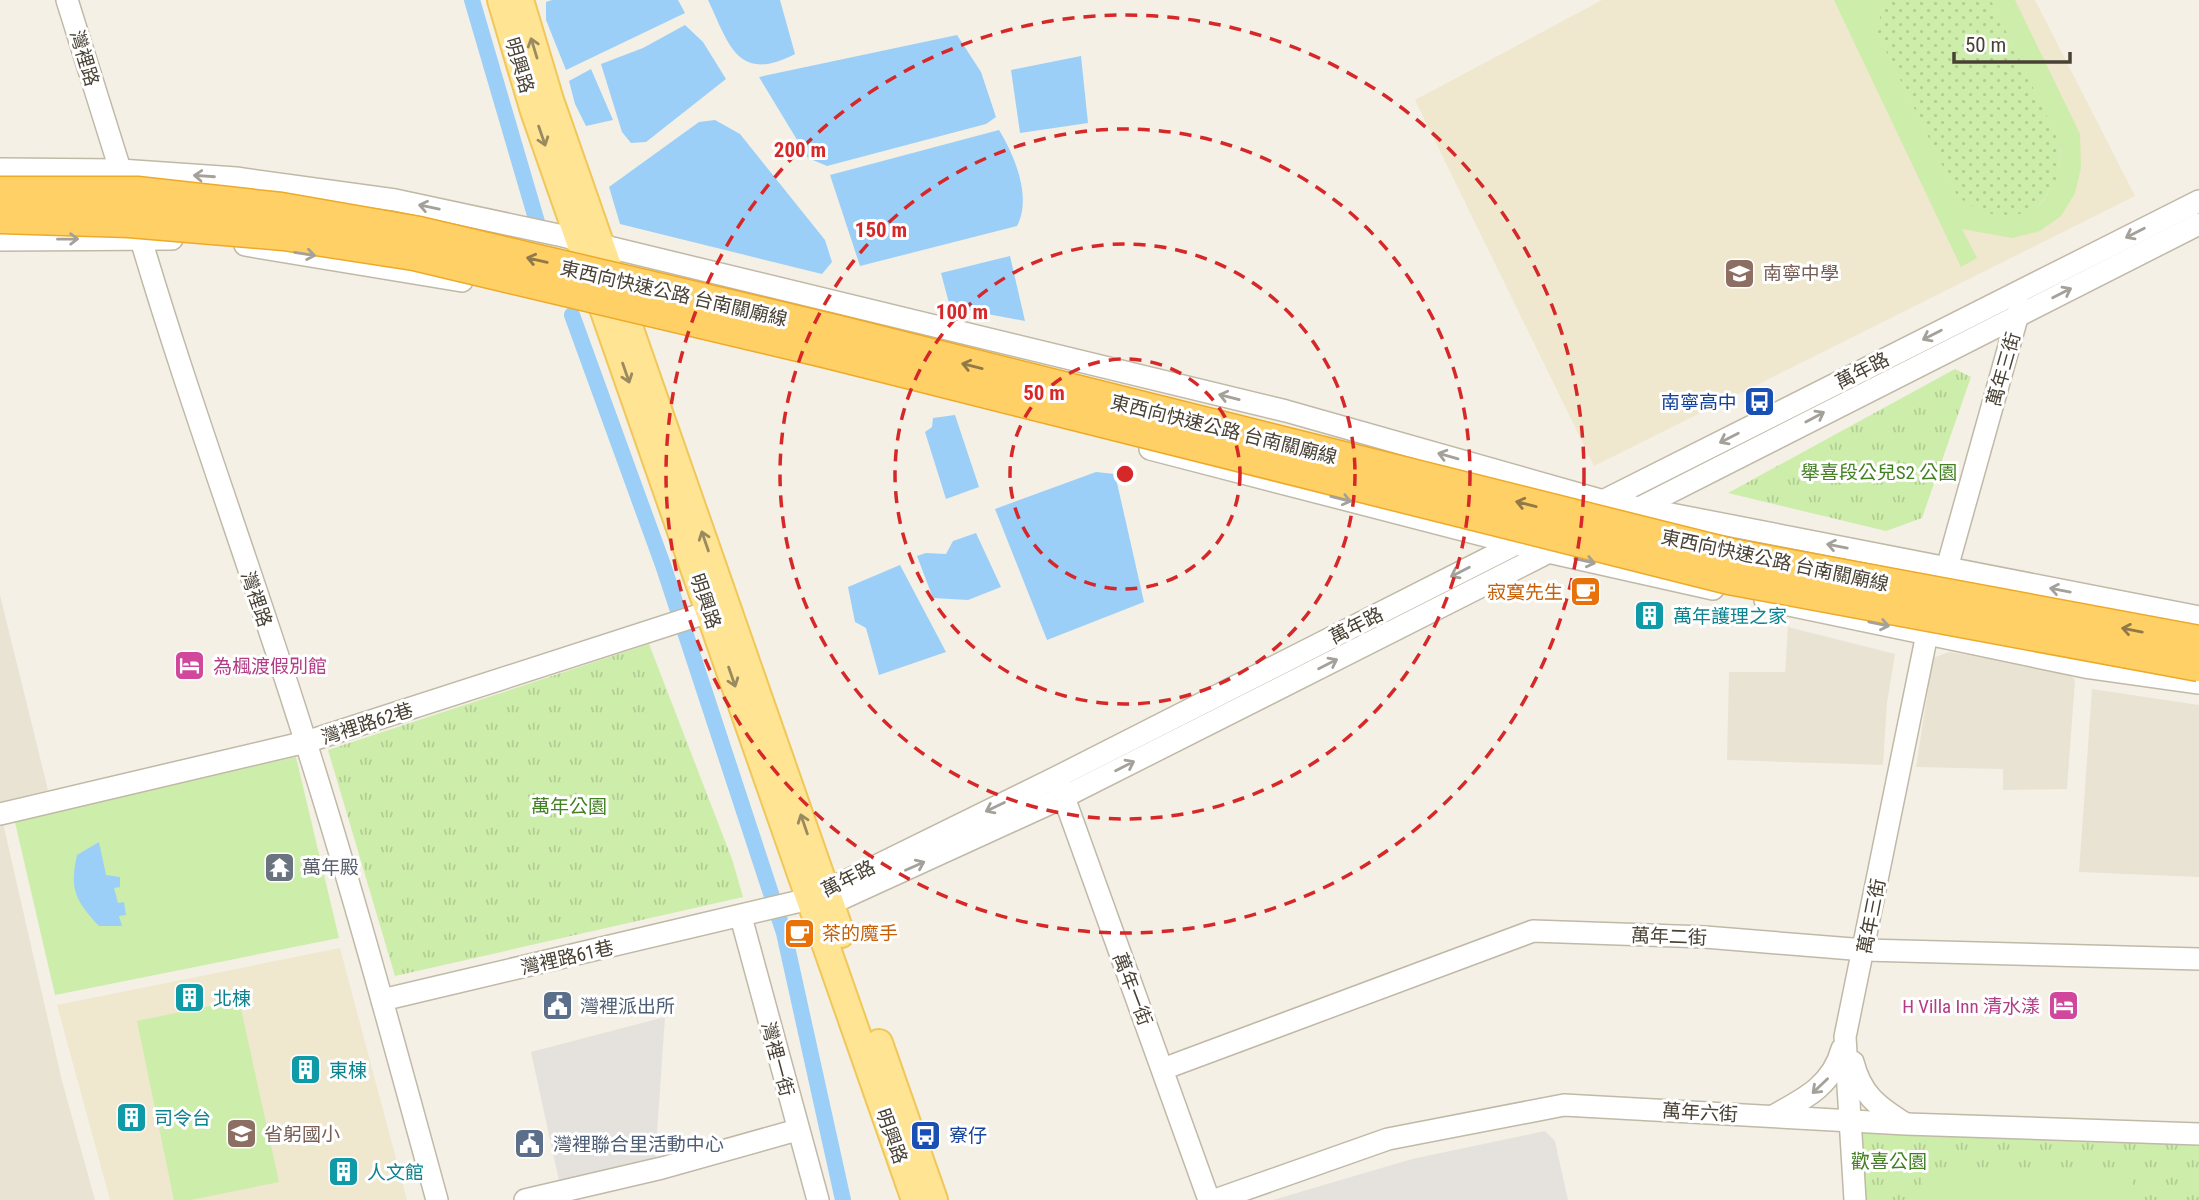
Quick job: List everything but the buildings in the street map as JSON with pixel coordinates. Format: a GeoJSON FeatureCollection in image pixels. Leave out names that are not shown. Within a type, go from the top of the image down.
{"type":"FeatureCollection","features":[{"type":"Feature","properties":{"kind":"highway","name":"東西向快速公路 台南關廟線"},"geometry":{"type":"LineString","coordinates":[[0,193],[137,193],[281,209],[419,233],[835,331],[1731,555],[2199,642]]}},
{"type":"Feature","properties":{"kind":"highway","name":"東西向快速公路 台南關廟線"},"geometry":{"type":"LineString","coordinates":[[0,217],[129,221],[271,233],[414,254],[828,352],[1729,578],[2199,666]]}},
{"type":"Feature","properties":{"kind":"main road","name":"明興路"},"geometry":{"type":"LineString","coordinates":[[501,0],[534,111],[590,243],[616,317],[709,612],[813,898],[915,1200]]}},
{"type":"Feature","properties":{"kind":"main road","name":"明興路"},"geometry":{"type":"LineString","coordinates":[[520,0],[590,243]]}},
{"type":"Feature","properties":{"kind":"main road","name":"明興路"},"geometry":{"type":"LineString","coordinates":[[813,898],[934,1200]]}},
{"type":"Feature","properties":{"kind":"street","name":"灣裡路"},"geometry":{"type":"LineString","coordinates":[[67,0],[208,457],[306,742],[382,1000],[437,1200]]}},
{"type":"Feature","properties":{"kind":"street"},"geometry":{"type":"LineString","coordinates":[[0,169],[120,170],[236,178],[395,200],[590,243],[1286,411],[1604,501],[2199,617]]}},
{"type":"Feature","properties":{"kind":"street","name":"萬年路"},"geometry":{"type":"LineString","coordinates":[[1060,787],[1516,544],[2022,290],[2198,209]]}},
{"type":"Feature","properties":{"kind":"street","name":"萬年路"},"geometry":{"type":"LineString","coordinates":[[746,915],[813,898],[1060,787],[1642,507],[2018,315],[2198,209]]}},
{"type":"Feature","properties":{"kind":"street"},"geometry":{"type":"LineString","coordinates":[[0,240],[140,238],[233,242],[437,275],[913,386],[1548,552],[2085,667],[2199,683]]}},
{"type":"Feature","properties":{"kind":"street","name":"萬年三街"},"geometry":{"type":"LineString","coordinates":[[1947,568],[2018,315],[2022,290]]}},
{"type":"Feature","properties":{"kind":"street","name":"灣裡路62巷"},"geometry":{"type":"LineString","coordinates":[[0,814],[306,742],[709,612]]}},
{"type":"Feature","properties":{"kind":"street","name":"萬年三街"},"geometry":{"type":"LineString","coordinates":[[1855,1200],[1845,1037],[1865,950],[1927,634]]}},
{"type":"Feature","properties":{"kind":"street","name":"萬年一街"},"geometry":{"type":"LineString","coordinates":[[1060,787],[1209,1200]]}},
{"type":"Feature","properties":{"kind":"street","name":"灣裡路61巷"},"geometry":{"type":"LineString","coordinates":[[382,1000],[746,915]]}},
{"type":"Feature","properties":{"kind":"street","name":"灣裡一街"},"geometry":{"type":"LineString","coordinates":[[746,915],[797,1130],[817,1200]]}},
{"type":"Feature","properties":{"kind":"street","name":"萬年二街"},"geometry":{"type":"LineString","coordinates":[[1163,1069],[1532,931],[1705,936],[1865,950],[2199,959]]}},
{"type":"Feature","properties":{"kind":"street"},"geometry":{"type":"LineString","coordinates":[[1773,1116],[1815,1092],[1825,1083],[1839,1058],[1845,1037]]}},
{"type":"Feature","properties":{"kind":"street"},"geometry":{"type":"LineString","coordinates":[[1845,1037],[1858,1083],[1869,1099],[1906,1124]]}},
{"type":"Feature","properties":{"kind":"street","name":"萬年六街"},"geometry":{"type":"LineString","coordinates":[[1215,1200],[1388,1139],[1564,1105],[1906,1124],[2199,1134]]}},
{"type":"Feature","properties":{"kind":"street"},"geometry":{"type":"LineString","coordinates":[[525,1200],[662,1168],[797,1130]]}},
{"type":"Feature","properties":{"kind":"shaded area","name":"南寧中學"},"geometry":{"type":"Polygon","coordinates":[[[1602,0],[2035,0],[2135,196],[1594,466],[1415,100],[1602,0]]]}},
{"type":"Feature","properties":{"kind":"shaded area"},"geometry":{"type":"Polygon","coordinates":[[[0,595],[48,790],[0,802],[0,595]]]}},
{"type":"Feature","properties":{"kind":"shaded area"},"geometry":{"type":"Polygon","coordinates":[[[1788,627],[1895,654],[1887,703],[1883,765],[1727,760],[1729,672],[1785,672],[1788,627]]]}},
{"type":"Feature","properties":{"kind":"shaded area"},"geometry":{"type":"Polygon","coordinates":[[[1949,652],[2067,671],[2075,680],[2067,789],[2003,790],[2003,769],[1916,767],[1933,658],[1949,652]]]}},
{"type":"Feature","properties":{"kind":"shaded area"},"geometry":{"type":"Polygon","coordinates":[[[2092,689],[2199,705],[2199,877],[2079,872],[2092,689]]]}},
{"type":"Feature","properties":{"kind":"shaded area"},"geometry":{"type":"Polygon","coordinates":[[[0,810],[62,1081],[95,1200],[0,1200],[0,810]]]}},
{"type":"Feature","properties":{"kind":"shaded area","name":"省躬國小"},"geometry":{"type":"Polygon","coordinates":[[[340,948],[407,1200],[110,1200],[57,1005],[340,948]]]}},
{"type":"Feature","properties":{"kind":"shaded area"},"geometry":{"type":"Polygon","coordinates":[[[665,1017],[655,1162],[561,1190],[531,1052],[665,1017]]]}},
{"type":"Feature","properties":{"kind":"shaded area"},"geometry":{"type":"Polygon","coordinates":[[[1545,1131],[1555,1141],[1568,1200],[1273,1200],[1412,1159],[1545,1131]]]}},
{"type":"Feature","properties":{"kind":"green space"},"geometry":{"type":"Polygon","coordinates":[[[1834,0],[1883,0],[1877,33],[1956,194],[1983,211],[2013,215],[2035,210],[2048,194],[2058,173],[2061,145],[1991,0],[2015,0],[2080,134],[2081,168],[2075,193],[2061,216],[2040,231],[2012,238],[1962,229],[1977,258],[1961,267],[1834,0]]]}},
{"type":"Feature","properties":{"kind":"green space"},"geometry":{"type":"Polygon","coordinates":[[[1883,0],[1991,0],[2061,145],[2058,180],[2035,210],[2019,215],[1988,215],[1971,208],[1956,194],[1877,33],[1883,0]]]}},
{"type":"Feature","properties":{"kind":"green space","name":"舉喜段公兒S2 公園"},"geometry":{"type":"Polygon","coordinates":[[[1955,369],[1971,377],[1922,518],[1886,531],[1728,493],[1955,369]]]}},
{"type":"Feature","properties":{"kind":"green space","name":"萬年公園"},"geometry":{"type":"Polygon","coordinates":[[[649,644],[732,859],[743,897],[395,976],[328,750],[649,644]]]}},
{"type":"Feature","properties":{"kind":"green space"},"geometry":{"type":"Polygon","coordinates":[[[296,757],[339,938],[55,995],[14,818],[296,757]]]}},
{"type":"Feature","properties":{"kind":"green space"},"geometry":{"type":"Polygon","coordinates":[[[239,1000],[279,1182],[191,1200],[174,1200],[137,1021],[239,1000]]]}},
{"type":"Feature","properties":{"kind":"green space","name":"歡喜公園"},"geometry":{"type":"Polygon","coordinates":[[[1850,1121],[2199,1134],[2199,1200],[1851,1200],[1850,1121]]]}},
{"type":"Feature","properties":{"kind":"green space"},"geometry":{"type":"Polygon","coordinates":[[[1923,1176],[2133,1176],[2133,1200],[1923,1200],[1923,1176]]]}},
{"type":"Feature","properties":{"kind":"water"},"geometry":{"type":"Polygon","coordinates":[[[678,0],[685,13],[566,70],[546,20],[546,2],[678,0]]]}},
{"type":"Feature","properties":{"kind":"water"},"geometry":{"type":"Polygon","coordinates":[[[708,0],[780,0],[795,54],[775,62],[748,62],[729,44],[708,0]]]}},
{"type":"Feature","properties":{"kind":"water"},"geometry":{"type":"Polygon","coordinates":[[[685,25],[703,42],[726,79],[646,142],[631,143],[622,132],[601,64],[643,48],[685,25]]]}},
{"type":"Feature","properties":{"kind":"water"},"geometry":{"type":"Polygon","coordinates":[[[957,35],[981,72],[996,117],[986,124],[827,166],[808,158],[759,77],[957,35]]]}},
{"type":"Feature","properties":{"kind":"water"},"geometry":{"type":"Polygon","coordinates":[[[1081,56],[1088,123],[1020,133],[1011,70],[1081,56]]]}},
{"type":"Feature","properties":{"kind":"water"},"geometry":{"type":"Polygon","coordinates":[[[591,69],[613,120],[586,126],[575,104],[569,81],[591,69]]]}},
{"type":"Feature","properties":{"kind":"water"},"geometry":{"type":"Polygon","coordinates":[[[715,120],[740,134],[825,240],[832,262],[822,274],[620,224],[609,187],[699,122],[715,120]]]}},
{"type":"Feature","properties":{"kind":"water"},"geometry":{"type":"Polygon","coordinates":[[[999,130],[1020,177],[1023,203],[1017,226],[860,266],[830,175],[999,130]]]}},
{"type":"Feature","properties":{"kind":"water"},"geometry":{"type":"Polygon","coordinates":[[[1010,256],[1025,321],[950,307],[941,273],[1010,256]]]}},
{"type":"Feature","properties":{"kind":"water"},"geometry":{"type":"Polygon","coordinates":[[[955,415],[979,487],[946,499],[925,432],[932,427],[933,418],[955,415]]]}},
{"type":"Feature","properties":{"kind":"water"},"geometry":{"type":"Polygon","coordinates":[[[1096,472],[1115,474],[1144,602],[1047,640],[995,509],[1096,472]]]}},
{"type":"Feature","properties":{"kind":"water"},"geometry":{"type":"Polygon","coordinates":[[[976,533],[1001,587],[968,600],[933,598],[917,556],[926,553],[946,554],[953,541],[976,533]]]}},
{"type":"Feature","properties":{"kind":"water"},"geometry":{"type":"Polygon","coordinates":[[[900,565],[946,652],[879,675],[866,628],[855,622],[848,587],[900,565]]]}},
{"type":"Feature","properties":{"kind":"water"},"geometry":{"type":"Polygon","coordinates":[[[99,842],[106,875],[120,877],[120,887],[114,888],[118,903],[124,902],[126,915],[119,916],[122,926],[99,926],[76,894],[74,877],[77,855],[99,842]]]}},
{"type":"Feature","properties":{"kind":"waterway"},"geometry":{"type":"LineString","coordinates":[[472,0],[537,222]]}},
{"type":"Feature","properties":{"kind":"waterway"},"geometry":{"type":"LineString","coordinates":[[572,315],[663,565],[784,933],[843,1200]]}},
{"type":"Feature","properties":{"kind":"place","name":"南寧中學"},"geometry":{"type":"Point","coordinates":[1740,273]}},
{"type":"Feature","properties":{"kind":"place","name":"南寧高中"},"geometry":{"type":"Point","coordinates":[1760,402]}},
{"type":"Feature","properties":{"kind":"place","name":"寂寞先生"},"geometry":{"type":"Point","coordinates":[1586,592]}},
{"type":"Feature","properties":{"kind":"place","name":"萬年護理之家"},"geometry":{"type":"Point","coordinates":[1650,616]}},
{"type":"Feature","properties":{"kind":"place","name":"為楓渡假別館"},"geometry":{"type":"Point","coordinates":[190,666]}},
{"type":"Feature","properties":{"kind":"place","name":"萬年殿"},"geometry":{"type":"Point","coordinates":[279,867]}},
{"type":"Feature","properties":{"kind":"place","name":"茶的魔手"},"geometry":{"type":"Point","coordinates":[799,933]}},
{"type":"Feature","properties":{"kind":"place","name":"北棟"},"geometry":{"type":"Point","coordinates":[190,998]}},
{"type":"Feature","properties":{"kind":"place","name":"灣裡派出所"},"geometry":{"type":"Point","coordinates":[557,1006]}},
{"type":"Feature","properties":{"kind":"place","name":"H Villa Inn 清水漾"},"geometry":{"type":"Point","coordinates":[2063,1006]}},
{"type":"Feature","properties":{"kind":"place","name":"東棟"},"geometry":{"type":"Point","coordinates":[306,1070]}},
{"type":"Feature","properties":{"kind":"place","name":"司令台"},"geometry":{"type":"Point","coordinates":[131,1118]}},
{"type":"Feature","properties":{"kind":"place","name":"省躬國小"},"geometry":{"type":"Point","coordinates":[241,1134]}},
{"type":"Feature","properties":{"kind":"place","name":"寮仔"},"geometry":{"type":"Point","coordinates":[926,1135]}},
{"type":"Feature","properties":{"kind":"place","name":"灣裡聯合里活動中心"},"geometry":{"type":"Point","coordinates":[530,1144]}},
{"type":"Feature","properties":{"kind":"place","name":"人文館"},"geometry":{"type":"Point","coordinates":[344,1172]}}]}
